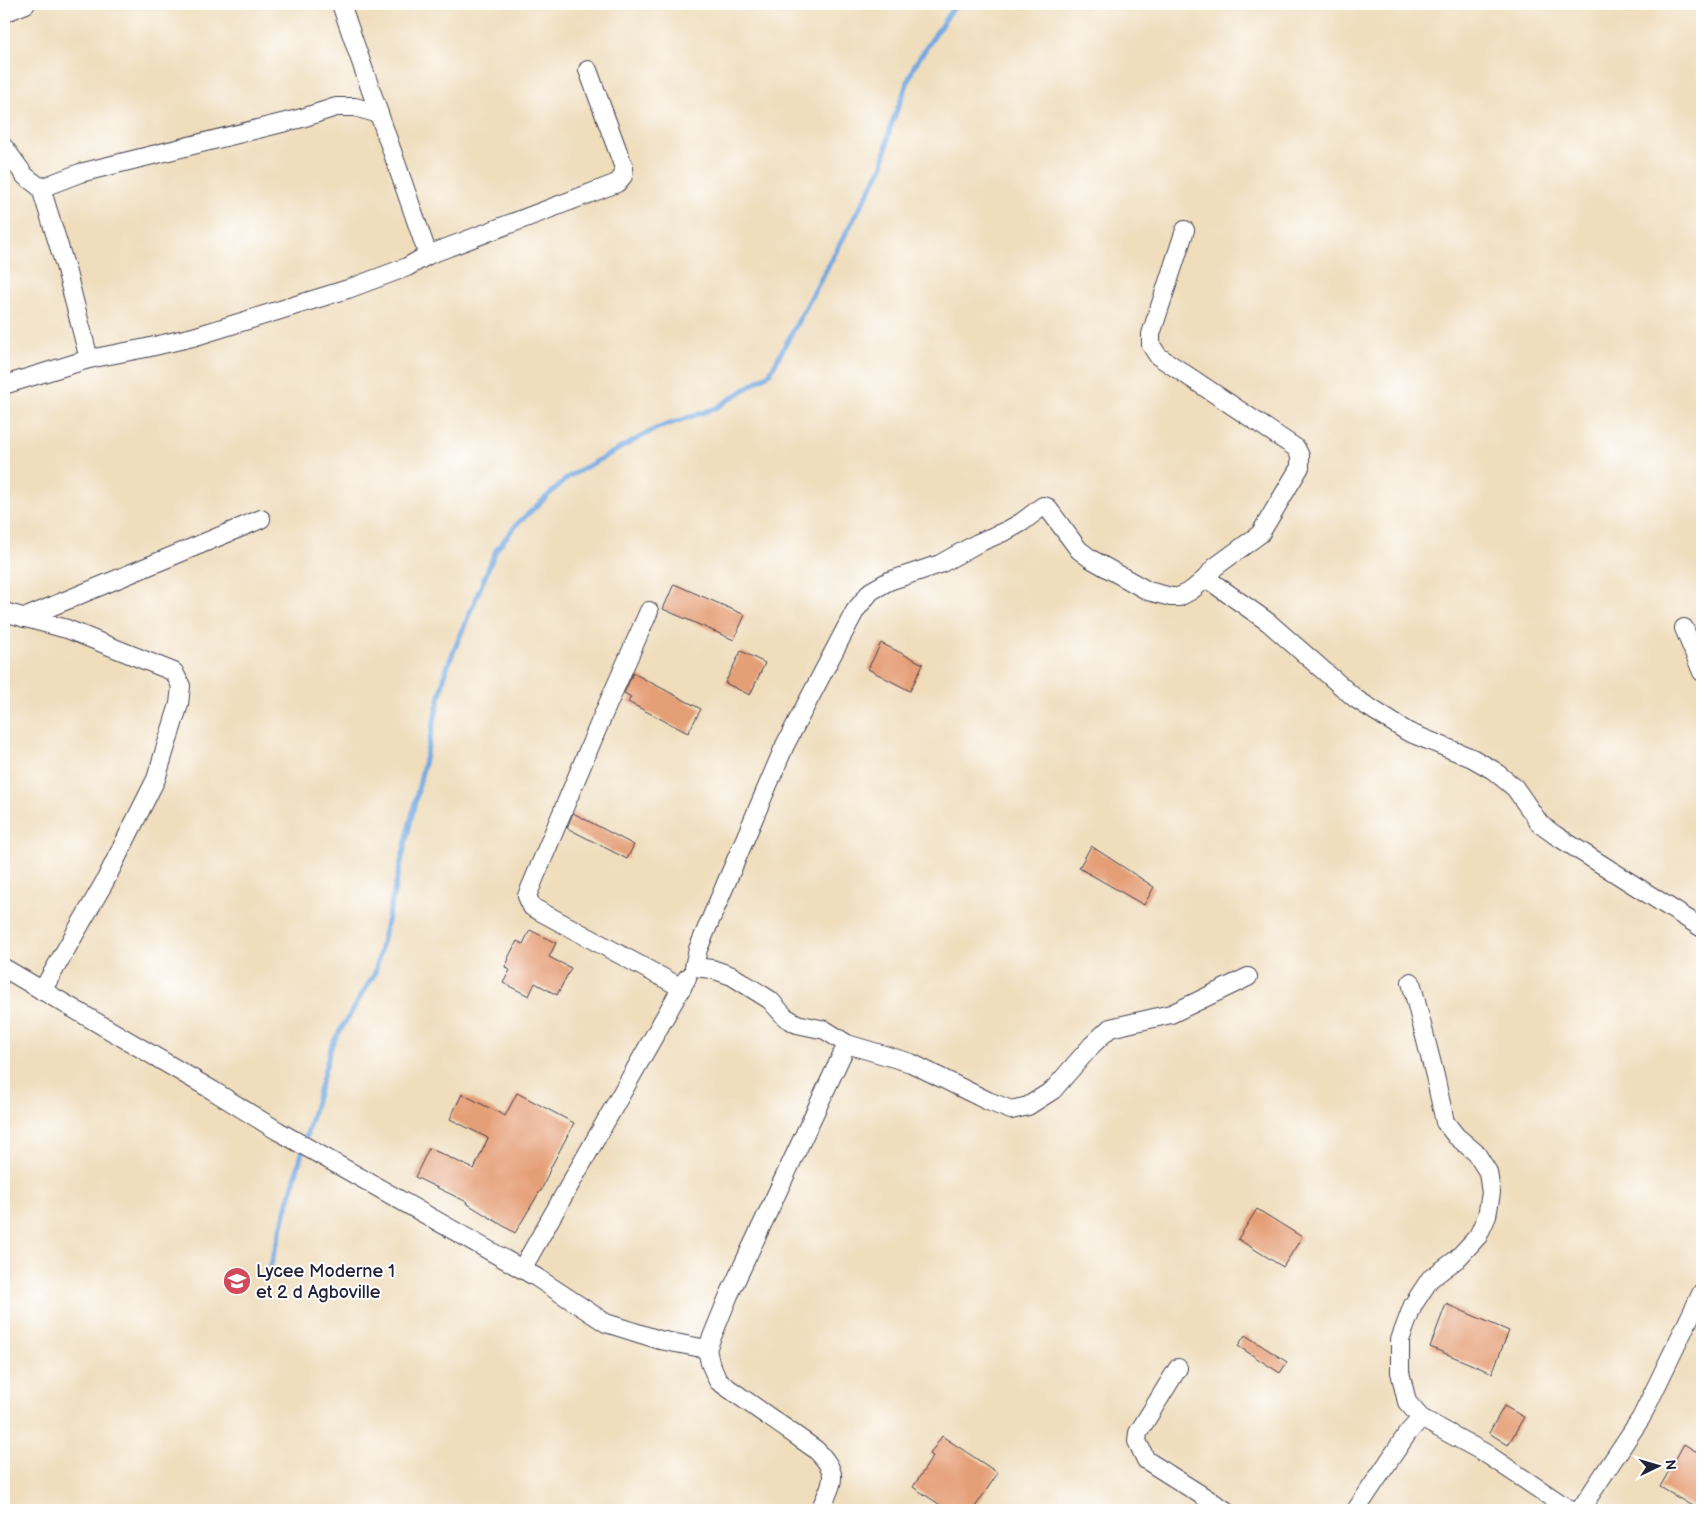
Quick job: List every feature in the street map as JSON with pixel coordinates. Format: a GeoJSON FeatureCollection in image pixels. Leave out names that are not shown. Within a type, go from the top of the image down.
{"type":"FeatureCollection","features":[{"type":"Feature","properties":{"kind":"street"},"geometry":{"type":"LineString","coordinates":[[4,13],[26,4]]}},
{"type":"Feature","properties":{"kind":"street"},"geometry":{"type":"LineString","coordinates":[[341,4],[428,255]]}},
{"type":"Feature","properties":{"kind":"street"},"geometry":{"type":"LineString","coordinates":[[4,385],[89,358],[193,337],[348,289],[407,267],[428,255],[617,183],[623,176],[624,168],[588,70]]}},
{"type":"Feature","properties":{"kind":"street"},"geometry":{"type":"LineString","coordinates":[[41,188],[80,173],[302,118],[336,107],[355,107],[379,114]]}},
{"type":"Feature","properties":{"kind":"street"},"geometry":{"type":"LineString","coordinates":[[4,147],[25,176],[41,188],[66,269],[89,358]]}},
{"type":"Feature","properties":{"kind":"street"},"geometry":{"type":"LineString","coordinates":[[522,1269],[694,967],[698,949],[785,745],[855,610],[871,592],[889,581],[940,564],[978,543],[1015,526],[1043,506],[1048,507],[1079,550],[1091,559],[1148,590],[1171,597],[1179,597],[1192,590],[1215,567],[1260,534],[1300,467],[1300,456],[1296,448],[1158,356],[1151,345],[1151,334],[1185,230]]}},
{"type":"Feature","properties":{"kind":"street"},"geometry":{"type":"LineString","coordinates":[[24,618],[261,519]]}},
{"type":"Feature","properties":{"kind":"street"},"geometry":{"type":"LineString","coordinates":[[1206,578],[1268,622],[1356,699],[1408,732],[1472,758],[1493,770],[1515,788],[1540,824],[1702,928]]}},
{"type":"Feature","properties":{"kind":"street"},"geometry":{"type":"LineString","coordinates":[[4,612],[66,629],[174,672],[181,686],[179,704],[156,779],[104,883],[42,991]]}},
{"type":"Feature","properties":{"kind":"street"},"geometry":{"type":"LineString","coordinates":[[649,612],[603,715],[527,896],[532,907],[682,988]]}},
{"type":"Feature","properties":{"kind":"street"},"geometry":{"type":"LineString","coordinates":[[1684,628],[1702,672]]}},
{"type":"Feature","properties":{"kind":"street"},"geometry":{"type":"LineString","coordinates":[[694,967],[712,969],[732,976],[770,1000],[785,1017],[797,1024],[825,1030],[847,1044],[911,1063],[988,1101],[1011,1110],[1028,1106],[1053,1090],[1092,1045],[1110,1028],[1171,1014],[1248,977]]}},
{"type":"Feature","properties":{"kind":"street"},"geometry":{"type":"LineString","coordinates":[[4,968],[278,1131],[522,1269],[606,1323],[660,1340],[707,1349]]}},
{"type":"Feature","properties":{"kind":"street"},"geometry":{"type":"LineString","coordinates":[[1412,982],[1444,1122],[1476,1154],[1488,1172],[1491,1193],[1487,1216],[1478,1236],[1457,1259],[1430,1279],[1413,1305],[1400,1340],[1400,1372],[1407,1402],[1421,1418],[1485,1452],[1570,1510]]}},
{"type":"Feature","properties":{"kind":"street"},"geometry":{"type":"LineString","coordinates":[[820,1510],[832,1484],[832,1474],[828,1461],[815,1449],[718,1381],[710,1363],[707,1349],[729,1295],[847,1044]]}},
{"type":"Feature","properties":{"kind":"street"},"geometry":{"type":"LineString","coordinates":[[1580,1510],[1642,1418],[1702,1292]]}},
{"type":"Feature","properties":{"kind":"street"},"geometry":{"type":"LineString","coordinates":[[1178,1368],[1138,1434],[1137,1442],[1146,1460],[1224,1510]]}},
{"type":"Feature","properties":{"kind":"street"},"geometry":{"type":"LineString","coordinates":[[1356,1510],[1407,1434],[1421,1418]]}},
{"type":"Feature","properties":{"kind":"building"},"geometry":{"type":"Polygon","coordinates":[[[674,584],[745,615],[734,640],[663,609],[674,584]]]}},
{"type":"Feature","properties":{"kind":"building"},"geometry":{"type":"Polygon","coordinates":[[[881,643],[923,664],[910,691],[868,669],[881,643]]]}},
{"type":"Feature","properties":{"kind":"building"},"geometry":{"type":"Polygon","coordinates":[[[741,651],[765,663],[750,695],[725,683],[741,651]]]}},
{"type":"Feature","properties":{"kind":"building"},"geometry":{"type":"Polygon","coordinates":[[[633,673],[701,709],[688,733],[628,702],[631,697],[624,693],[633,673]]]}},
{"type":"Feature","properties":{"kind":"building"},"geometry":{"type":"Polygon","coordinates":[[[573,813],[634,845],[627,859],[567,828],[573,813]]]}},
{"type":"Feature","properties":{"kind":"building"},"geometry":{"type":"Polygon","coordinates":[[[1091,846],[1154,887],[1144,905],[1079,868],[1091,846]]]}},
{"type":"Feature","properties":{"kind":"building"},"geometry":{"type":"Polygon","coordinates":[[[530,930],[556,943],[549,957],[571,968],[557,995],[535,983],[529,996],[503,983],[510,970],[505,967],[508,958],[517,941],[523,944],[530,930]]]}},
{"type":"Feature","properties":{"kind":"building"},"geometry":{"type":"Polygon","coordinates":[[[517,1093],[574,1123],[541,1191],[515,1233],[467,1202],[415,1177],[429,1148],[474,1169],[488,1138],[450,1119],[462,1094],[505,1116],[517,1093]]]}},
{"type":"Feature","properties":{"kind":"building"},"geometry":{"type":"Polygon","coordinates":[[[1257,1209],[1302,1237],[1283,1267],[1238,1239],[1257,1209]]]}},
{"type":"Feature","properties":{"kind":"building"},"geometry":{"type":"Polygon","coordinates":[[[1446,1304],[1509,1331],[1492,1373],[1430,1347],[1446,1304]]]}},
{"type":"Feature","properties":{"kind":"building"},"geometry":{"type":"Polygon","coordinates":[[[1245,1335],[1287,1362],[1280,1373],[1238,1346],[1245,1335]]]}},
{"type":"Feature","properties":{"kind":"building"},"geometry":{"type":"Polygon","coordinates":[[[1504,1406],[1524,1417],[1508,1445],[1489,1433],[1504,1406]]]}},
{"type":"Feature","properties":{"kind":"building"},"geometry":{"type":"Polygon","coordinates":[[[942,1436],[998,1473],[973,1510],[948,1510],[913,1487],[933,1456],[930,1454],[942,1436]]]}},
{"type":"Feature","properties":{"kind":"building"},"geometry":{"type":"Polygon","coordinates":[[[1684,1444],[1702,1455],[1702,1510],[1660,1487],[1684,1444]]]}},
{"type":"Feature","properties":{"kind":"waterway"},"geometry":{"type":"LineString","coordinates":[[305,1141],[332,1044],[375,973],[446,670],[496,550],[517,524],[568,477],[655,429],[716,408],[770,373],[883,165],[890,128],[914,66],[951,11],[959,4]]}},
{"type":"Feature","properties":{"kind":"waterway"},"geometry":{"type":"LineString","coordinates":[[267,1279],[303,1149]]}},
{"type":"Feature","properties":{"kind":"place","name":"Lycee Moderne 1 et 2 d Agboville"},"geometry":{"type":"Point","coordinates":[237,1281]}}]}
